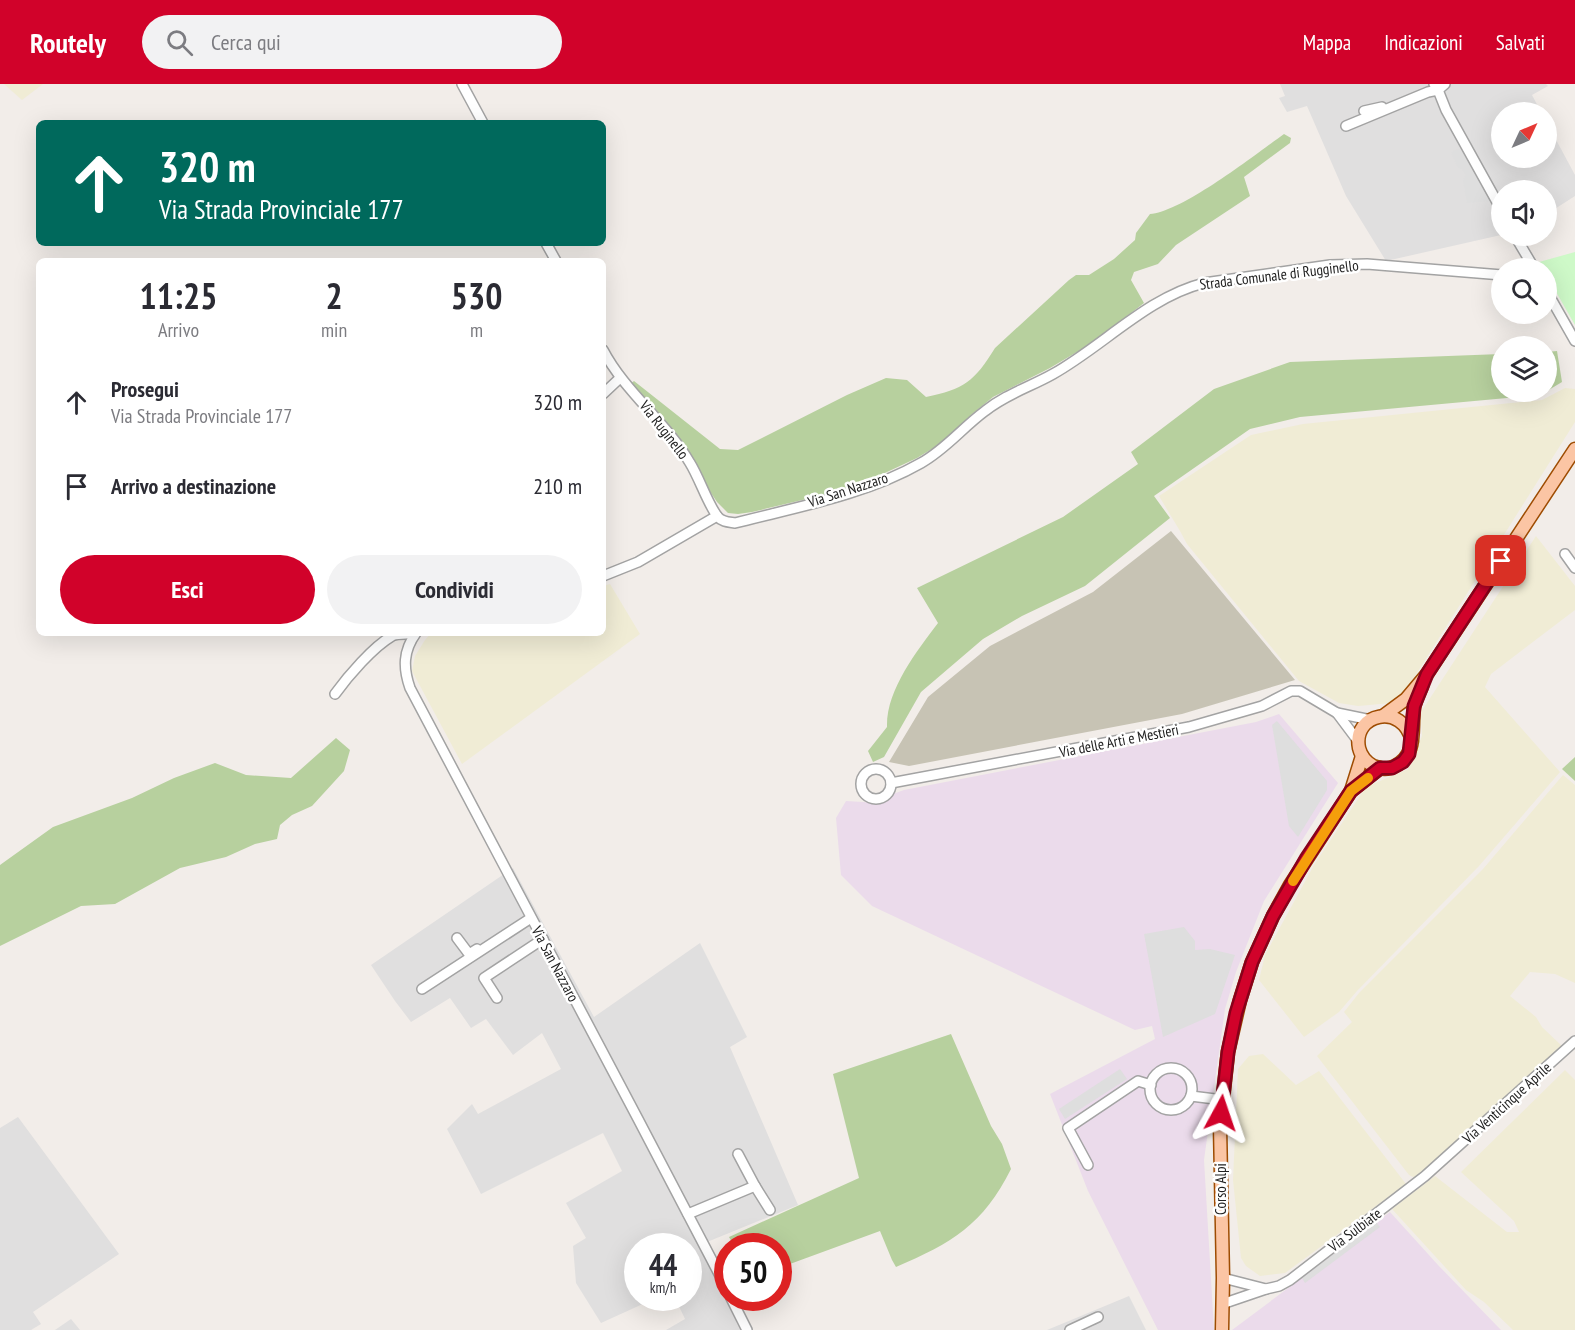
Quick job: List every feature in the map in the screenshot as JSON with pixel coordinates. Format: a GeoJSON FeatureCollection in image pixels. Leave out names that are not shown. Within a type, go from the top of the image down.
{"type":"FeatureCollection","features":[{"type":"Feature","properties":{"kind":"main road"},"geometry":{"type":"LineString","coordinates":[[1427,674],[1414,706],[1409,754],[1403,762],[1392,768],[1370,765],[1362,756],[1358,741],[1363,728],[1371,720],[1383,716],[1406,699],[1427,674],[1575,448]]}},
{"type":"Feature","properties":{"kind":"main road"},"geometry":{"type":"LineString","coordinates":[[1383,716],[1400,720],[1410,732],[1412,741]]}},
{"type":"Feature","properties":{"kind":"main road","name":"Corso Alpi"},"geometry":{"type":"LineString","coordinates":[[1221,1330],[1223,1278],[1220,1126],[1233,1025],[1252,962],[1273,916],[1290,885],[1351,791],[1362,756]]}},
{"type":"Feature","properties":{"kind":"main road","name":"Corso Alpi"},"geometry":{"type":"LineString","coordinates":[[1351,791],[1380,768]]}},
{"type":"Feature","properties":{"kind":"street"},"geometry":{"type":"LineString","coordinates":[[462,84],[481,120]]}},
{"type":"Feature","properties":{"kind":"street"},"geometry":{"type":"LineString","coordinates":[[1346,126],[1439,86],[1450,118],[1491,191]]}},
{"type":"Feature","properties":{"kind":"street"},"geometry":{"type":"LineString","coordinates":[[1364,111],[1383,107],[1392,108]]}},
{"type":"Feature","properties":{"kind":"street","name":"Strada Comunale di Rugginello"},"geometry":{"type":"LineString","coordinates":[[1077,358],[1170,295],[1204,283],[1330,265],[1367,264],[1491,274]]}},
{"type":"Feature","properties":{"kind":"street"},"geometry":{"type":"LineString","coordinates":[[1557,309],[1575,341]]}},
{"type":"Feature","properties":{"kind":"street","name":"Via Ruginello"},"geometry":{"type":"LineString","coordinates":[[606,355],[620,378],[645,405],[689,462],[717,516]]}},
{"type":"Feature","properties":{"kind":"street","name":"Via San Nazzaro"},"geometry":{"type":"LineString","coordinates":[[717,516],[726,522],[735,523],[838,497],[920,464],[950,443],[969,423],[1004,397],[1053,374],[1077,358]]}},
{"type":"Feature","properties":{"kind":"street"},"geometry":{"type":"LineString","coordinates":[[606,390],[620,378]]}},
{"type":"Feature","properties":{"kind":"street"},"geometry":{"type":"LineString","coordinates":[[606,575],[638,562],[717,516]]}},
{"type":"Feature","properties":{"kind":"street"},"geometry":{"type":"LineString","coordinates":[[1565,554],[1575,568]]}},
{"type":"Feature","properties":{"kind":"street"},"geometry":{"type":"LineString","coordinates":[[335,694],[356,667],[394,636]]}},
{"type":"Feature","properties":{"kind":"street","name":"Via San Nazzaro"},"geometry":{"type":"LineString","coordinates":[[409,636],[404,664],[410,688],[714,1264]]}},
{"type":"Feature","properties":{"kind":"street","name":"Via delle Arti e Mestieri"},"geometry":{"type":"LineString","coordinates":[[891,783],[1189,727],[1262,706],[1291,691],[1300,691],[1336,713],[1371,720]]}},
{"type":"Feature","properties":{"kind":"street","name":"Via delle Arti e Mestieri"},"geometry":{"type":"LineString","coordinates":[[1336,713],[1358,741]]}},
{"type":"Feature","properties":{"kind":"street"},"geometry":{"type":"LineString","coordinates":[[457,938],[469,954],[530,916]]}},
{"type":"Feature","properties":{"kind":"street"},"geometry":{"type":"LineString","coordinates":[[422,989],[530,916]]}},
{"type":"Feature","properties":{"kind":"street"},"geometry":{"type":"LineString","coordinates":[[497,998],[484,978],[543,939]]}},
{"type":"Feature","properties":{"kind":"street","name":"Via Venticinque Aprile"},"geometry":{"type":"LineString","coordinates":[[1439,1164],[1575,1041]]}},
{"type":"Feature","properties":{"kind":"street"},"geometry":{"type":"LineString","coordinates":[[1173,1068],[1181,1070],[1191,1081],[1191,1096],[1181,1108],[1166,1109],[1154,1100],[1151,1085],[1159,1072],[1173,1068]]}},
{"type":"Feature","properties":{"kind":"street"},"geometry":{"type":"LineString","coordinates":[[1088,1165],[1068,1128],[1138,1081],[1151,1085]]}},
{"type":"Feature","properties":{"kind":"street"},"geometry":{"type":"LineString","coordinates":[[1191,1096],[1222,1100]]}},
{"type":"Feature","properties":{"kind":"street"},"geometry":{"type":"LineString","coordinates":[[738,1154],[770,1210]]}},
{"type":"Feature","properties":{"kind":"street","name":"Via Sulbiate"},"geometry":{"type":"LineString","coordinates":[[1222,1304],[1286,1283],[1439,1164]]}},
{"type":"Feature","properties":{"kind":"street"},"geometry":{"type":"LineString","coordinates":[[688,1214],[755,1186]]}},
{"type":"Feature","properties":{"kind":"street"},"geometry":{"type":"LineString","coordinates":[[1223,1278],[1266,1289]]}},
{"type":"Feature","properties":{"kind":"street"},"geometry":{"type":"LineString","coordinates":[[738,1311],[747,1330]]}},
{"type":"Feature","properties":{"kind":"street"},"geometry":{"type":"LineString","coordinates":[[1070,1330],[1098,1317]]}},
{"type":"Feature","properties":{"kind":"shaded area"},"geometry":{"type":"Polygon","coordinates":[[[4,84],[43,84],[22,100],[4,84]]]}},
{"type":"Feature","properties":{"kind":"shaded area"},"geometry":{"type":"Polygon","coordinates":[[[1280,84],[1546,84],[1548,86],[1532,95],[1536,102],[1491,102],[1491,168],[1557,168],[1557,142],[1575,175],[1575,196],[1557,208],[1557,180],[1491,180],[1491,237],[1386,261],[1346,196],[1307,106],[1287,112],[1279,98],[1285,96],[1280,84]]]}},
{"type":"Feature","properties":{"kind":"shaded area"},"geometry":{"type":"Polygon","coordinates":[[[1458,149],[1466,155],[1491,201],[1467,203],[1463,180],[1466,175],[1462,169],[1458,168],[1451,152],[1458,149]]]}},
{"type":"Feature","properties":{"kind":"shaded area"},"geometry":{"type":"Polygon","coordinates":[[[1565,388],[1575,389],[1575,422],[1405,692],[1392,703],[1358,706],[1339,703],[1299,681],[1187,544],[1159,496],[1251,435],[1303,424],[1522,402],[1557,402],[1557,392],[1565,388]]]}},
{"type":"Feature","properties":{"kind":"shaded area"},"geometry":{"type":"Polygon","coordinates":[[[1171,531],[1295,680],[1182,714],[909,766],[889,762],[928,697],[990,646],[1093,592],[1171,531]]]}},
{"type":"Feature","properties":{"kind":"shaded area"},"geometry":{"type":"Polygon","coordinates":[[[1536,536],[1575,586],[1575,610],[1491,674],[1485,687],[1560,772],[1479,866],[1339,1012],[1304,1037],[1259,980],[1265,955],[1314,865],[1366,787],[1408,769],[1422,736],[1421,712],[1536,536]]]}},
{"type":"Feature","properties":{"kind":"shaded area"},"geometry":{"type":"Polygon","coordinates":[[[610,584],[640,634],[462,764],[412,671],[415,656],[425,640],[428,636],[606,636],[606,585],[610,584]]]}},
{"type":"Feature","properties":{"kind":"shaded area"},"geometry":{"type":"Polygon","coordinates":[[[1279,714],[1338,783],[1264,901],[1236,972],[1225,1009],[1204,1160],[1214,1330],[1158,1330],[1088,1191],[1050,1094],[1155,1039],[1152,1026],[1135,1030],[872,906],[841,875],[836,818],[846,801],[880,803],[904,790],[1256,722],[1279,714]]]}},
{"type":"Feature","properties":{"kind":"shaded area"},"geometry":{"type":"Polygon","coordinates":[[[1277,721],[1327,781],[1327,790],[1298,837],[1289,826],[1272,725],[1277,721]]]}},
{"type":"Feature","properties":{"kind":"shaded area"},"geometry":{"type":"Polygon","coordinates":[[[1563,775],[1575,785],[1575,983],[1555,974],[1530,972],[1510,996],[1536,1017],[1542,1027],[1562,1046],[1420,1176],[1415,1178],[1409,1175],[1317,1056],[1352,1022],[1344,1012],[1359,993],[1483,869],[1563,775]]]}},
{"type":"Feature","properties":{"kind":"shaded area"},"geometry":{"type":"Polygon","coordinates":[[[513,868],[594,1017],[700,943],[747,1037],[730,1047],[798,1205],[729,1233],[714,1233],[714,1239],[707,1242],[714,1256],[714,1311],[738,1311],[752,1330],[666,1330],[685,1319],[681,1311],[702,1311],[702,1233],[624,1233],[624,1311],[627,1311],[601,1323],[576,1283],[573,1246],[586,1238],[566,1203],[622,1171],[603,1133],[481,1194],[447,1129],[472,1104],[478,1114],[561,1069],[542,1033],[513,1055],[486,1019],[471,1028],[450,998],[411,1022],[371,965],[513,868]]]}},
{"type":"Feature","properties":{"kind":"shaded area"},"geometry":{"type":"Polygon","coordinates":[[[1184,927],[1195,941],[1195,950],[1210,949],[1235,955],[1215,1014],[1163,1037],[1144,934],[1184,927]]]}},
{"type":"Feature","properties":{"kind":"shaded area"},"geometry":{"type":"Polygon","coordinates":[[[1263,1054],[1296,1085],[1319,1071],[1406,1184],[1285,1273],[1260,1276],[1246,1266],[1241,1258],[1233,1180],[1238,1069],[1249,1056],[1263,1054]]]}},
{"type":"Feature","properties":{"kind":"shaded area"},"geometry":{"type":"Polygon","coordinates":[[[1120,1069],[1127,1079],[1065,1119],[1059,1109],[1120,1069]]]}},
{"type":"Feature","properties":{"kind":"shaded area"},"geometry":{"type":"Polygon","coordinates":[[[1565,1070],[1575,1080],[1575,1330],[1513,1330],[1484,1302],[1466,1290],[1392,1209],[1435,1176],[1507,1232],[1519,1232],[1514,1221],[1461,1172],[1565,1070]]]}},
{"type":"Feature","properties":{"kind":"shaded area"},"geometry":{"type":"Polygon","coordinates":[[[18,1117],[119,1254],[33,1312],[41,1324],[31,1330],[0,1330],[0,1128],[18,1117]]]}},
{"type":"Feature","properties":{"kind":"shaded area"},"geometry":{"type":"Polygon","coordinates":[[[1390,1212],[1501,1330],[1232,1330],[1390,1212]]]}},
{"type":"Feature","properties":{"kind":"shaded area"},"geometry":{"type":"Polygon","coordinates":[[[1376,1222],[1380,1227],[1305,1283],[1302,1278],[1376,1222]]]}},
{"type":"Feature","properties":{"kind":"shaded area"},"geometry":{"type":"Polygon","coordinates":[[[1129,1296],[1146,1330],[1047,1330],[1129,1296]]]}},
{"type":"Feature","properties":{"kind":"shaded area"},"geometry":{"type":"Polygon","coordinates":[[[71,1319],[80,1330],[55,1330],[71,1319]]]}},
{"type":"Feature","properties":{"kind":"green space"},"geometry":{"type":"Polygon","coordinates":[[[1284,134],[1291,138],[1290,143],[1244,177],[1250,196],[1176,245],[1158,264],[1134,272],[1131,280],[1144,303],[1092,343],[1050,368],[993,397],[971,415],[948,439],[917,458],[872,479],[836,492],[752,512],[728,513],[717,502],[630,384],[634,381],[720,449],[738,450],[886,378],[907,380],[926,397],[950,391],[974,376],[995,348],[1069,280],[1076,275],[1089,275],[1114,259],[1135,240],[1136,233],[1150,214],[1164,211],[1199,193],[1284,134]]]}},
{"type":"Feature","properties":{"kind":"green space"},"geometry":{"type":"Polygon","coordinates":[[[1575,252],[1575,325],[1557,294],[1557,258],[1553,258],[1575,252]]]}},
{"type":"Feature","properties":{"kind":"green space"},"geometry":{"type":"Polygon","coordinates":[[[1557,351],[1562,382],[1557,385],[1557,351]]]}},
{"type":"Feature","properties":{"kind":"green space"},"geometry":{"type":"Polygon","coordinates":[[[1491,354],[1491,399],[1300,417],[1250,429],[1154,496],[1170,518],[1085,586],[1022,616],[983,639],[921,692],[884,757],[873,762],[868,751],[887,727],[888,713],[897,685],[912,658],[938,623],[917,588],[1063,517],[1138,464],[1131,452],[1214,389],[1290,362],[1491,354]]]}},
{"type":"Feature","properties":{"kind":"green space"},"geometry":{"type":"Polygon","coordinates":[[[336,738],[350,750],[344,771],[312,806],[292,815],[280,825],[277,839],[255,844],[226,857],[180,868],[115,904],[81,906],[0,946],[0,865],[53,827],[132,798],[174,778],[215,763],[246,775],[291,778],[336,738]]]}},
{"type":"Feature","properties":{"kind":"green space"},"geometry":{"type":"Polygon","coordinates":[[[1575,757],[1575,781],[1562,769],[1575,757]]]}},
{"type":"Feature","properties":{"kind":"green space"},"geometry":{"type":"Polygon","coordinates":[[[951,1034],[991,1126],[1002,1144],[1011,1169],[989,1205],[964,1230],[934,1249],[896,1267],[880,1231],[792,1263],[792,1233],[738,1233],[859,1178],[833,1074],[951,1034]]]}},
{"type":"Feature","properties":{"kind":"slow traffic"},"geometry":{"type":"LineString","coordinates":[[1293,881],[1351,791],[1368,778]]}},
{"type":"Feature","properties":{"kind":"route"},"geometry":{"type":"LineString","coordinates":[[1221,1113],[1228,1052],[1236,1013],[1252,962],[1273,916],[1306,859],[1351,791],[1380,768],[1392,768],[1403,762],[1409,754],[1414,706],[1427,674],[1501,561]]}}]}
